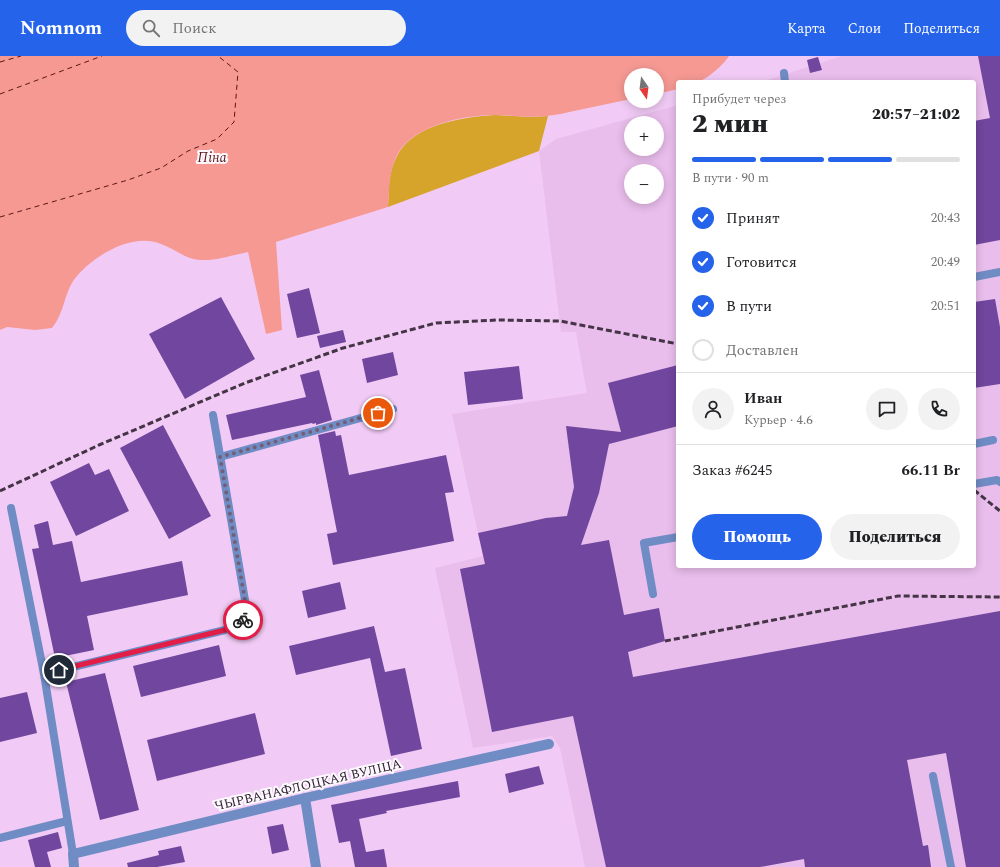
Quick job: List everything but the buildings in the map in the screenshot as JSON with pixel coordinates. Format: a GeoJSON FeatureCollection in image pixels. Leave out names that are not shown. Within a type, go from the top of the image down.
{"type":"FeatureCollection","features":[{"type":"Feature","properties":{"kind":"street","name":"ЧЫРВАНАФЛОЦКАЯ ВУЛІЦА"},"geometry":{"type":"LineString","coordinates":[[73,854],[305,798],[550,744]]}},
{"type":"Feature","properties":{"kind":"street"},"geometry":{"type":"LineString","coordinates":[[305,798],[316,867]]}},
{"type":"Feature","properties":{"kind":"street"},"geometry":{"type":"LineString","coordinates":[[73,854],[74,867]]}},
{"type":"Feature","properties":{"kind":"lane"},"geometry":{"type":"LineString","coordinates":[[784,73],[785,80]]}},
{"type":"Feature","properties":{"kind":"lane"},"geometry":{"type":"LineString","coordinates":[[976,277],[1000,272]]}},
{"type":"Feature","properties":{"kind":"lane"},"geometry":{"type":"LineString","coordinates":[[220,457],[393,409]]}},
{"type":"Feature","properties":{"kind":"lane"},"geometry":{"type":"LineString","coordinates":[[44,674],[225,630],[243,619],[246,606],[213,415]]}},
{"type":"Feature","properties":{"kind":"lane"},"geometry":{"type":"LineString","coordinates":[[976,444],[993,440]]}},
{"type":"Feature","properties":{"kind":"lane"},"geometry":{"type":"LineString","coordinates":[[976,484],[999,480]]}},
{"type":"Feature","properties":{"kind":"lane"},"geometry":{"type":"LineString","coordinates":[[11,508],[44,674],[73,854]]}},
{"type":"Feature","properties":{"kind":"lane"},"geometry":{"type":"LineString","coordinates":[[653,594],[644,544],[676,537]]}},
{"type":"Feature","properties":{"kind":"lane"},"geometry":{"type":"LineString","coordinates":[[933,776],[951,867]]}},
{"type":"Feature","properties":{"kind":"lane"},"geometry":{"type":"LineString","coordinates":[[0,838],[67,821]]}},
{"type":"Feature","properties":{"kind":"shaded area"},"geometry":{"type":"Polygon","coordinates":[[[842,56],[1000,56],[1000,867],[585,867],[560,748],[552,736],[473,748],[435,568],[483,556],[452,414],[587,393],[576,332],[561,332],[539,151],[556,139],[624,120],[624,156],[664,156],[664,116],[639,116],[676,106],[676,568],[976,568],[976,80],[767,80],[842,56]]]}},
{"type":"Feature","properties":{"kind":"shaded area"},"geometry":{"type":"Polygon","coordinates":[[[495,115],[532,117],[548,116],[539,151],[388,207],[392,168],[404,145],[427,129],[440,124],[454,120],[495,115]]]}},
{"type":"Feature","properties":{"kind":"water","name":"Піна"},"geometry":{"type":"Polygon","coordinates":[[[0,56],[729,56],[706,78],[701,80],[676,80],[676,89],[664,92],[664,68],[624,68],[624,100],[541,117],[483,115],[469,117],[440,124],[413,137],[403,146],[396,157],[390,181],[388,207],[276,242],[282,330],[266,334],[248,252],[218,259],[200,260],[190,258],[166,246],[150,241],[127,243],[104,253],[94,260],[77,276],[69,288],[60,316],[52,328],[35,330],[7,327],[0,330],[0,56]]]}},
{"type":"Feature","properties":{"kind":"ferry route"},"geometry":{"type":"LineString","coordinates":[[0,62],[21,56]]}},
{"type":"Feature","properties":{"kind":"ferry route"},"geometry":{"type":"LineString","coordinates":[[0,94],[102,56]]}},
{"type":"Feature","properties":{"kind":"ferry route"},"geometry":{"type":"LineString","coordinates":[[0,217],[128,180],[161,168],[188,151],[217,139],[234,122],[238,72],[218,56]]}},
{"type":"Feature","properties":{"kind":"railway"},"geometry":{"type":"LineString","coordinates":[[0,491],[99,445],[245,383],[343,348],[436,323],[498,320],[560,321],[676,344]]}},
{"type":"Feature","properties":{"kind":"railway"},"geometry":{"type":"LineString","coordinates":[[976,492],[1000,511]]}},
{"type":"Feature","properties":{"kind":"railway"},"geometry":{"type":"LineString","coordinates":[[665,641],[898,596],[1000,597]]}},
{"type":"Feature","properties":{"kind":"way so far"},"geometry":{"type":"LineString","coordinates":[[243,620],[246,606],[220,457],[322,430],[378,413]]}},
{"type":"Feature","properties":{"kind":"route"},"geometry":{"type":"LineString","coordinates":[[59,670],[225,630],[243,620]]}}]}
